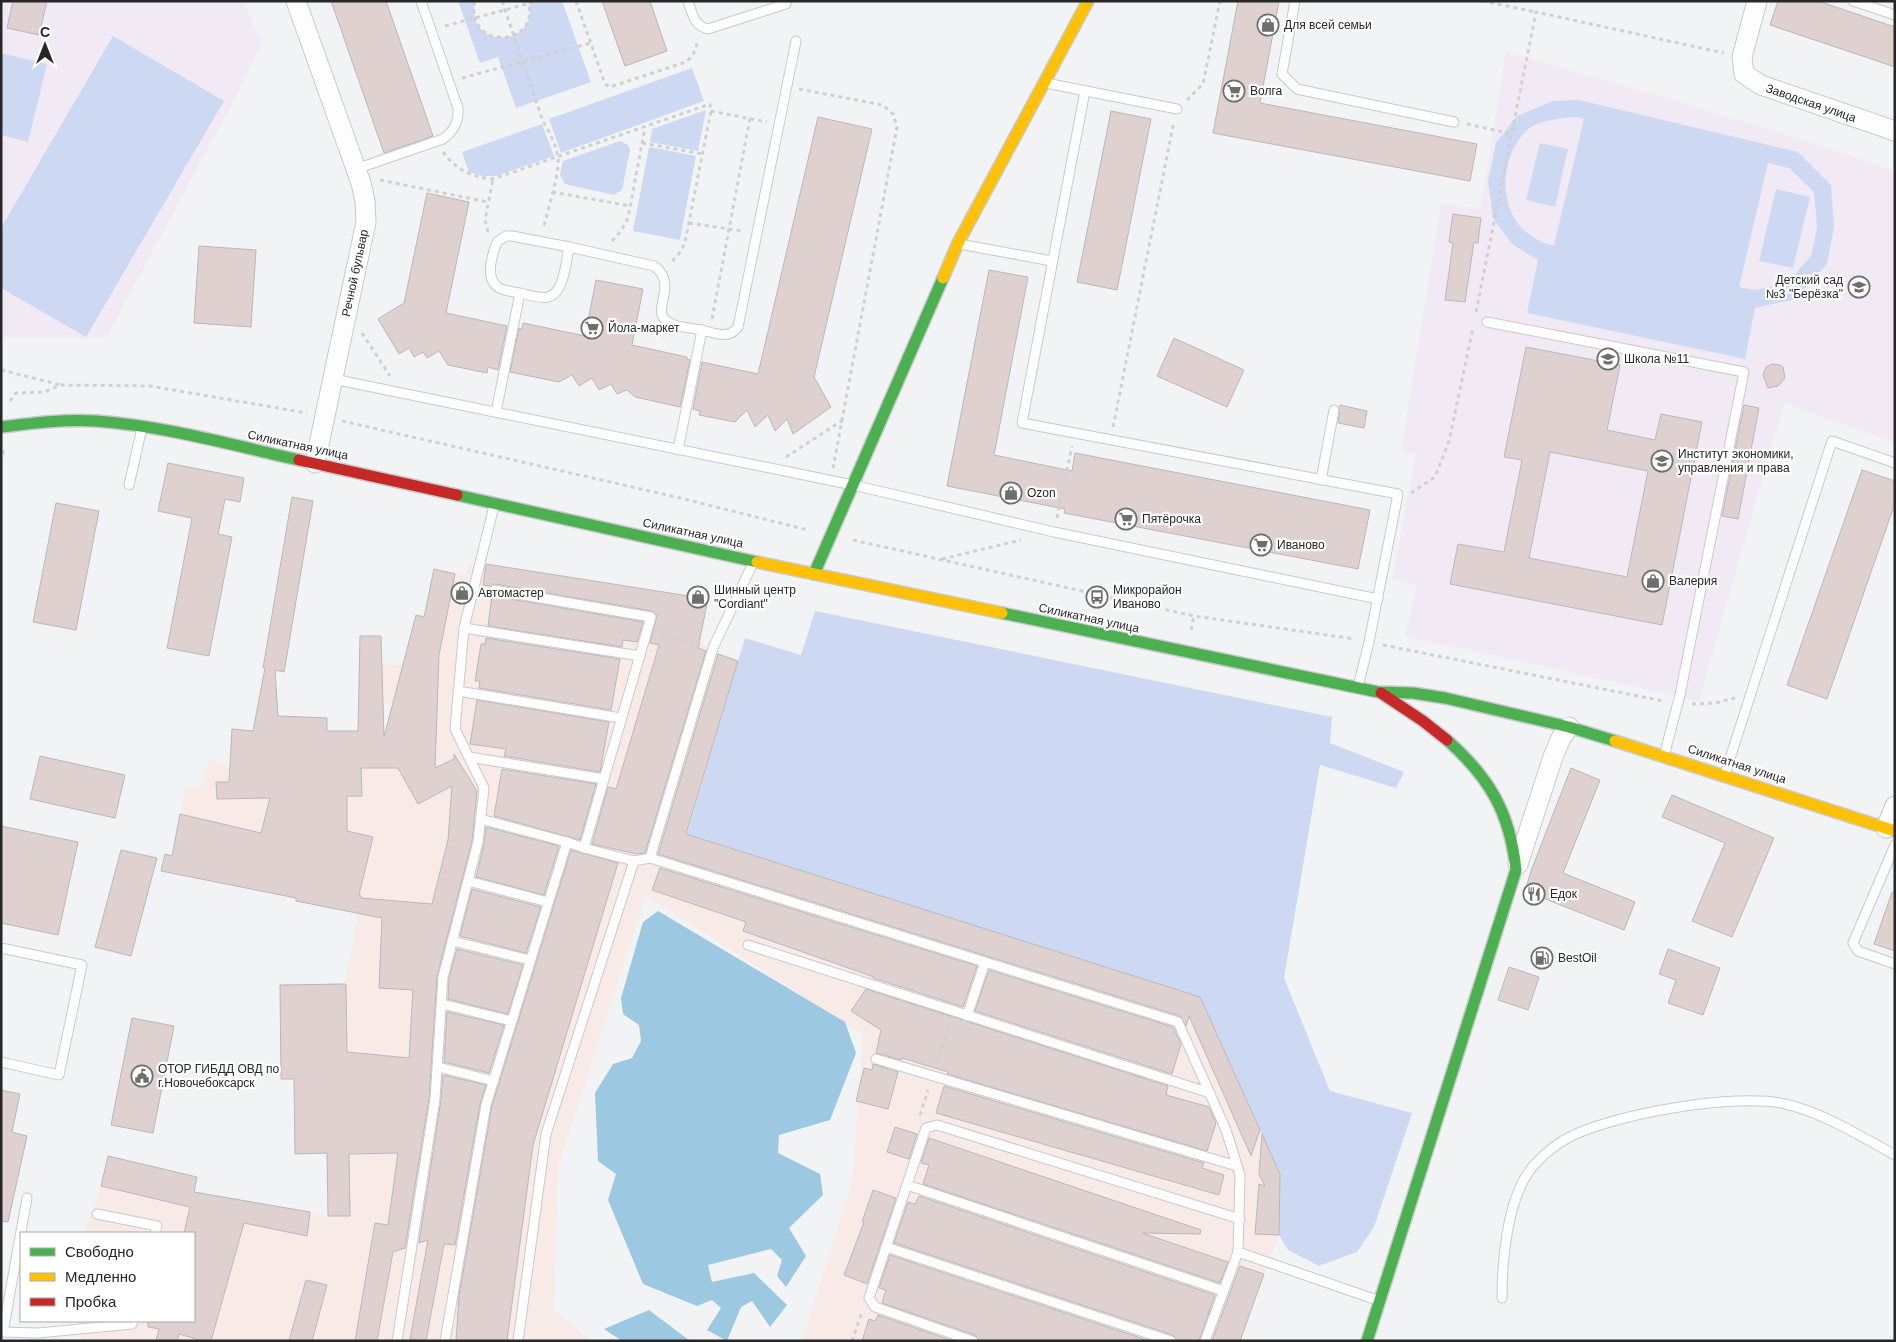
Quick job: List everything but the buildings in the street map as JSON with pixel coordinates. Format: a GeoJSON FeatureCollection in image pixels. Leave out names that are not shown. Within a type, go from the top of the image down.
{"type":"FeatureCollection","features":[{"type":"Feature","properties":{"kind":"street","name":"Речной бульвар"},"geometry":{"type":"LineString","coordinates":[[296,1],[356,169],[365,201],[366,222],[316,463]]}},
{"type":"Feature","properties":{"kind":"street"},"geometry":{"type":"LineString","coordinates":[[814,574],[958,243],[1088,1]]}},
{"type":"Feature","properties":{"kind":"street"},"geometry":{"type":"LineString","coordinates":[[1742,57],[1757,1]]}},
{"type":"Feature","properties":{"kind":"street","name":"Заводская улица"},"geometry":{"type":"LineString","coordinates":[[1742,57],[1744,74],[1761,86],[1895,131]]}},
{"type":"Feature","properties":{"kind":"street","name":"Силикатная улица"},"geometry":{"type":"LineString","coordinates":[[1,427],[50,421],[95,420],[143,426],[814,574],[1378,692],[1413,693],[1445,698],[1569,727],[1664,754],[1890,830]]}},
{"type":"Feature","properties":{"kind":"street"},"geometry":{"type":"LineString","coordinates":[[1378,692],[1431,726],[1464,754],[1488,784],[1504,812],[1512,839],[1516,870]]}},
{"type":"Feature","properties":{"kind":"street"},"geometry":{"type":"LineString","coordinates":[[1367,1341],[1553,757],[1561,738],[1569,727]]}},
{"type":"Feature","properties":{"kind":"street"},"geometry":{"type":"LineString","coordinates":[[1890,830],[1895,806]]}},
{"type":"Feature","properties":{"kind":"lane"},"geometry":{"type":"LineString","coordinates":[[356,169],[437,141],[449,134],[457,122],[458,108],[421,1]]}},
{"type":"Feature","properties":{"kind":"lane"},"geometry":{"type":"LineString","coordinates":[[688,1],[695,20],[703,28],[714,28],[786,4]]}},
{"type":"Feature","properties":{"kind":"lane"},"geometry":{"type":"LineString","coordinates":[[1296,1],[1282,74],[1297,89],[1454,122]]}},
{"type":"Feature","properties":{"kind":"lane"},"geometry":{"type":"LineString","coordinates":[[1853,1],[1895,15]]}},
{"type":"Feature","properties":{"kind":"lane"},"geometry":{"type":"LineString","coordinates":[[569,247],[561,284],[556,293],[546,298],[501,289],[494,283],[490,273],[495,247],[497,242],[506,236],[540,241],[600,253],[647,263],[662,273],[666,285],[661,308],[665,319],[672,324],[728,335],[734,332],[738,327],[796,41]]}},
{"type":"Feature","properties":{"kind":"lane"},"geometry":{"type":"LineString","coordinates":[[1043,82],[1177,109]]}},
{"type":"Feature","properties":{"kind":"lane"},"geometry":{"type":"LineString","coordinates":[[1084,91],[1022,423],[1398,494],[1378,599],[1358,687]]}},
{"type":"Feature","properties":{"kind":"lane"},"geometry":{"type":"LineString","coordinates":[[958,243],[1052,261]]}},
{"type":"Feature","properties":{"kind":"lane"},"geometry":{"type":"LineString","coordinates":[[496,412],[520,293]]}},
{"type":"Feature","properties":{"kind":"lane"},"geometry":{"type":"LineString","coordinates":[[1487,322],[1744,372],[1678,704],[1664,754]]}},
{"type":"Feature","properties":{"kind":"lane"},"geometry":{"type":"LineString","coordinates":[[678,450],[706,331]]}},
{"type":"Feature","properties":{"kind":"lane"},"geometry":{"type":"LineString","coordinates":[[333,379],[853,485],[1054,532],[1378,599]]}},
{"type":"Feature","properties":{"kind":"lane"},"geometry":{"type":"LineString","coordinates":[[1321,480],[1334,410]]}},
{"type":"Feature","properties":{"kind":"lane"},"geometry":{"type":"LineString","coordinates":[[129,485],[143,426]]}},
{"type":"Feature","properties":{"kind":"lane"},"geometry":{"type":"LineString","coordinates":[[1725,774],[1832,441],[1895,463]]}},
{"type":"Feature","properties":{"kind":"lane"},"geometry":{"type":"LineString","coordinates":[[397,1341],[436,1099],[443,977],[478,842],[484,788],[455,729],[464,628],[495,503]]}},
{"type":"Feature","properties":{"kind":"lane"},"geometry":{"type":"LineString","coordinates":[[650,858],[713,648],[754,561]]}},
{"type":"Feature","properties":{"kind":"lane"},"geometry":{"type":"LineString","coordinates":[[494,590],[651,617],[584,848]]}},
{"type":"Feature","properties":{"kind":"lane"},"geometry":{"type":"LineString","coordinates":[[464,628],[640,656]]}},
{"type":"Feature","properties":{"kind":"lane"},"geometry":{"type":"LineString","coordinates":[[458,691],[622,718]]}},
{"type":"Feature","properties":{"kind":"lane"},"geometry":{"type":"LineString","coordinates":[[469,757],[604,779]]}},
{"type":"Feature","properties":{"kind":"lane"},"geometry":{"type":"LineString","coordinates":[[480,820],[634,861],[650,858],[1178,1022],[1226,1130],[1240,1175],[1238,1252],[1206,1341]]}},
{"type":"Feature","properties":{"kind":"lane"},"geometry":{"type":"LineString","coordinates":[[445,1341],[486,1106],[567,842]]}},
{"type":"Feature","properties":{"kind":"lane"},"geometry":{"type":"LineString","coordinates":[[1895,845],[1853,944],[1858,951],[1895,964]]}},
{"type":"Feature","properties":{"kind":"lane"},"geometry":{"type":"LineString","coordinates":[[518,1341],[546,1134],[634,861]]}},
{"type":"Feature","properties":{"kind":"lane"},"geometry":{"type":"LineString","coordinates":[[468,881],[548,902]]}},
{"type":"Feature","properties":{"kind":"lane"},"geometry":{"type":"LineString","coordinates":[[452,941],[530,960]]}},
{"type":"Feature","properties":{"kind":"lane"},"geometry":{"type":"LineString","coordinates":[[748,945],[1210,1093]]}},
{"type":"Feature","properties":{"kind":"lane"},"geometry":{"type":"LineString","coordinates":[[1,948],[82,965],[59,1075],[1,1062]]}},
{"type":"Feature","properties":{"kind":"lane"},"geometry":{"type":"LineString","coordinates":[[967,1016],[985,962]]}},
{"type":"Feature","properties":{"kind":"lane"},"geometry":{"type":"LineString","coordinates":[[442,1004],[512,1021]]}},
{"type":"Feature","properties":{"kind":"lane"},"geometry":{"type":"LineString","coordinates":[[876,1059],[1237,1166]]}},
{"type":"Feature","properties":{"kind":"lane"},"geometry":{"type":"LineString","coordinates":[[438,1068],[494,1081]]}},
{"type":"Feature","properties":{"kind":"lane"},"geometry":{"type":"LineString","coordinates":[[1502,1298],[1502,1268],[1518,1192],[1529,1172],[1544,1157],[1561,1142],[1583,1131],[1611,1122],[1681,1106],[1734,1101],[1769,1101],[1786,1104],[1806,1111],[1854,1132],[1895,1155]]}},
{"type":"Feature","properties":{"kind":"lane"},"geometry":{"type":"LineString","coordinates":[[973,1341],[875,1307],[869,1298],[926,1128],[937,1125],[1240,1219]]}},
{"type":"Feature","properties":{"kind":"lane"},"geometry":{"type":"LineString","coordinates":[[907,1185],[1224,1291]]}},
{"type":"Feature","properties":{"kind":"lane"},"geometry":{"type":"LineString","coordinates":[[21,1232],[27,1198]]}},
{"type":"Feature","properties":{"kind":"lane"},"geometry":{"type":"LineString","coordinates":[[97,1214],[157,1226],[155,1232]]}},
{"type":"Feature","properties":{"kind":"lane"},"geometry":{"type":"LineString","coordinates":[[20,1236],[2,1332],[37,1337],[132,1324],[133,1322]]}},
{"type":"Feature","properties":{"kind":"lane"},"geometry":{"type":"LineString","coordinates":[[886,1248],[1171,1341]]}},
{"type":"Feature","properties":{"kind":"lane"},"geometry":{"type":"LineString","coordinates":[[1238,1252],[1380,1301]]}},
{"type":"Feature","properties":{"kind":"path"},"geometry":{"type":"LineString","coordinates":[[475,1],[475,18],[478,24],[487,34],[500,38],[514,36],[524,28],[530,10],[529,2]]}},
{"type":"Feature","properties":{"kind":"path"},"geometry":{"type":"LineString","coordinates":[[502,1],[542,120],[548,128],[558,157],[558,168],[540,241]]}},
{"type":"Feature","properties":{"kind":"path"},"geometry":{"type":"LineString","coordinates":[[431,30],[538,1]]}},
{"type":"Feature","properties":{"kind":"path"},"geometry":{"type":"LineString","coordinates":[[576,1],[605,84],[612,87],[689,60],[693,55],[703,28]]}},
{"type":"Feature","properties":{"kind":"path"},"geometry":{"type":"LineString","coordinates":[[1111,440],[1177,109],[1203,84],[1220,1]]}},
{"type":"Feature","properties":{"kind":"path"},"geometry":{"type":"LineString","coordinates":[[1482,1],[1742,57]]}},
{"type":"Feature","properties":{"kind":"path"},"geometry":{"type":"LineString","coordinates":[[1398,494],[1408,496],[1435,477],[1449,441],[1513,134],[1536,12]]}},
{"type":"Feature","properties":{"kind":"path"},"geometry":{"type":"LineString","coordinates":[[449,82],[591,43]]}},
{"type":"Feature","properties":{"kind":"path"},"geometry":{"type":"LineString","coordinates":[[787,87],[882,105],[892,114],[897,127],[831,481]]}},
{"type":"Feature","properties":{"kind":"path"},"geometry":{"type":"LineString","coordinates":[[437,141],[446,157],[456,167],[474,176],[493,180],[710,104],[711,111],[683,248],[662,273]]}},
{"type":"Feature","properties":{"kind":"path"},"geometry":{"type":"LineString","coordinates":[[711,111],[780,124]]}},
{"type":"Feature","properties":{"kind":"path"},"geometry":{"type":"LineString","coordinates":[[706,331],[729,229],[750,118]]}},
{"type":"Feature","properties":{"kind":"path"},"geometry":{"type":"LineString","coordinates":[[1454,122],[1513,134]]}},
{"type":"Feature","properties":{"kind":"path"},"geometry":{"type":"LineString","coordinates":[[600,253],[624,227],[630,206],[645,127]]}},
{"type":"Feature","properties":{"kind":"path"},"geometry":{"type":"LineString","coordinates":[[642,143],[702,154]]}},
{"type":"Feature","properties":{"kind":"path"},"geometry":{"type":"LineString","coordinates":[[377,180],[488,202]]}},
{"type":"Feature","properties":{"kind":"path"},"geometry":{"type":"LineString","coordinates":[[493,180],[485,224],[495,247]]}},
{"type":"Feature","properties":{"kind":"path"},"geometry":{"type":"LineString","coordinates":[[552,192],[630,206]]}},
{"type":"Feature","properties":{"kind":"path"},"geometry":{"type":"LineString","coordinates":[[689,223],[757,234]]}},
{"type":"Feature","properties":{"kind":"path"},"geometry":{"type":"LineString","coordinates":[[362,332],[402,393]]}},
{"type":"Feature","properties":{"kind":"path"},"geometry":{"type":"LineString","coordinates":[[1,370],[61,385],[150,386],[325,417],[676,497],[830,535],[1194,616],[1369,642],[1678,704],[1715,703],[1751,693]]}},
{"type":"Feature","properties":{"kind":"path"},"geometry":{"type":"LineString","coordinates":[[10,401],[16,393],[44,392],[61,385]]}},
{"type":"Feature","properties":{"kind":"path"},"geometry":{"type":"LineString","coordinates":[[769,468],[843,420]]}},
{"type":"Feature","properties":{"kind":"path"},"geometry":{"type":"LineString","coordinates":[[1,462],[4,448]]}},
{"type":"Feature","properties":{"kind":"path"},"geometry":{"type":"LineString","coordinates":[[647,631],[713,648]]}},
{"type":"Feature","properties":{"kind":"path"},"geometry":{"type":"LineString","coordinates":[[852,1341],[859,1319],[869,1298]]}},
{"type":"Feature","properties":{"kind":"shaded area"},"geometry":{"type":"Polygon","coordinates":[[[1,1],[243,1],[262,43],[234,100],[106,338],[1,338],[1,1]]]}},
{"type":"Feature","properties":{"kind":"shaded area"},"geometry":{"type":"Polygon","coordinates":[[[458,1],[475,1],[475,17],[481,29],[491,35],[503,37],[514,35],[524,28],[529,17],[528,1],[562,1],[591,82],[516,108],[498,57],[480,63],[458,1]]]}},
{"type":"Feature","properties":{"kind":"shaded area"},"geometry":{"type":"Polygon","coordinates":[[[113,36],[224,101],[86,337],[1,288],[1,228],[113,36]]]}},
{"type":"Feature","properties":{"kind":"shaded area","name":"Школа №11"},"geometry":{"type":"Polygon","coordinates":[[[1506,52],[1667,98],[1838,151],[1895,172],[1895,443],[1784,403],[1699,701],[1405,636],[1417,585],[1392,579],[1416,454],[1401,451],[1441,204],[1480,209],[1506,52]]]}},
{"type":"Feature","properties":{"kind":"shaded area"},"geometry":{"type":"Polygon","coordinates":[[[1,53],[47,64],[28,142],[1,135],[1,53]]]}},
{"type":"Feature","properties":{"kind":"shaded area"},"geometry":{"type":"Polygon","coordinates":[[[692,68],[704,101],[561,153],[549,119],[692,68]]]}},
{"type":"Feature","properties":{"kind":"shaded area"},"geometry":{"type":"Polygon","coordinates":[[[1579,100],[1798,152],[1831,185],[1834,227],[1827,264],[1796,299],[1755,308],[1745,359],[1527,313],[1538,260],[1512,244],[1493,218],[1488,181],[1496,143],[1517,116],[1553,101],[1579,100]],[[1577,117],[1544,122],[1527,130],[1517,142],[1507,171],[1508,201],[1513,215],[1521,228],[1533,237],[1548,244],[1554,245],[1584,119],[1577,117]],[[1768,163],[1739,287],[1755,290],[1787,283],[1811,256],[1817,227],[1814,192],[1789,168],[1768,163]]]}},
{"type":"Feature","properties":{"kind":"shaded area"},"geometry":{"type":"Polygon","coordinates":[[[706,110],[698,151],[650,142],[652,129],[706,110]]]}},
{"type":"Feature","properties":{"kind":"shaded area"},"geometry":{"type":"Polygon","coordinates":[[[542,124],[554,156],[496,176],[483,176],[469,172],[462,152],[542,124]]]}},
{"type":"Feature","properties":{"kind":"shaded area"},"geometry":{"type":"Polygon","coordinates":[[[620,141],[628,145],[630,150],[622,190],[614,195],[565,184],[560,175],[563,161],[620,141]]]}},
{"type":"Feature","properties":{"kind":"shaded area"},"geometry":{"type":"Polygon","coordinates":[[[1540,143],[1568,149],[1555,207],[1526,200],[1540,143]]]}},
{"type":"Feature","properties":{"kind":"shaded area"},"geometry":{"type":"Polygon","coordinates":[[[649,147],[696,156],[680,240],[633,231],[649,147]]]}},
{"type":"Feature","properties":{"kind":"shaded area"},"geometry":{"type":"Polygon","coordinates":[[[1776,189],[1810,197],[1793,268],[1759,261],[1776,189]]]}},
{"type":"Feature","properties":{"kind":"shaded area"},"geometry":{"type":"Polygon","coordinates":[[[469,563],[708,599],[699,642],[723,656],[738,661],[687,834],[1200,997],[1280,1174],[1279,1235],[1240,1341],[802,1341],[853,1179],[863,1035],[646,895],[558,1167],[554,1310],[591,1341],[83,1340],[76,1322],[195,1322],[195,1232],[84,1232],[101,1186],[108,1156],[197,1177],[194,1192],[328,1216],[327,1153],[295,1153],[294,1079],[281,1079],[280,985],[345,983],[358,913],[296,901],[296,897],[171,873],[176,846],[174,846],[186,786],[200,789],[210,758],[229,767],[232,729],[253,731],[260,693],[277,698],[278,716],[327,718],[327,731],[344,731],[344,746],[392,746],[406,704],[377,704],[360,636],[381,636],[382,664],[416,665],[434,569],[467,575],[469,563]]]}},
{"type":"Feature","properties":{"kind":"shaded area"},"geometry":{"type":"Polygon","coordinates":[[[815,611],[1332,717],[1330,743],[1404,772],[1396,788],[1320,765],[1284,978],[1330,1091],[1412,1113],[1374,1227],[1357,1252],[1319,1266],[1288,1250],[1279,1235],[1280,1174],[1200,997],[687,834],[745,638],[801,655],[815,611]]]}},
{"type":"Feature","properties":{"kind":"shaded area"},"geometry":{"type":"Polygon","coordinates":[[[658,911],[845,1022],[856,1053],[830,1120],[779,1135],[778,1153],[820,1174],[823,1195],[789,1228],[806,1256],[786,1287],[777,1276],[782,1260],[771,1249],[708,1265],[712,1282],[754,1273],[787,1305],[770,1327],[752,1301],[741,1307],[727,1341],[707,1330],[721,1308],[712,1300],[697,1306],[643,1284],[608,1200],[616,1174],[598,1161],[595,1093],[613,1064],[632,1058],[641,1041],[639,1025],[623,1014],[621,998],[643,922],[658,911]]]}},
{"type":"Feature","properties":{"kind":"shaded area"},"geometry":{"type":"Polygon","coordinates":[[[649,1310],[690,1341],[622,1341],[604,1329],[649,1310]]]}},
{"type":"Feature","properties":{"kind":"traffic: fast"},"geometry":{"type":"LineString","coordinates":[[814,574],[943,278]]}},
{"type":"Feature","properties":{"kind":"traffic: fast"},"geometry":{"type":"LineString","coordinates":[[1,427],[72,421],[122,423],[198,437],[299,460]]}},
{"type":"Feature","properties":{"kind":"traffic: fast"},"geometry":{"type":"LineString","coordinates":[[457,495],[757,562]]}},
{"type":"Feature","properties":{"kind":"traffic: fast"},"geometry":{"type":"LineString","coordinates":[[1002,613],[1378,692],[1413,693],[1445,698],[1569,727],[1615,741]]}},
{"type":"Feature","properties":{"kind":"traffic: fast"},"geometry":{"type":"LineString","coordinates":[[1367,1341],[1516,870],[1509,831],[1495,798],[1475,768],[1447,740]]}},
{"type":"Feature","properties":{"kind":"traffic: slow"},"geometry":{"type":"LineString","coordinates":[[943,278],[958,243],[1088,1]]}},
{"type":"Feature","properties":{"kind":"traffic: slow"},"geometry":{"type":"LineString","coordinates":[[757,562],[1002,613]]}},
{"type":"Feature","properties":{"kind":"traffic: slow"},"geometry":{"type":"LineString","coordinates":[[1615,741],[1895,831]]}},
{"type":"Feature","properties":{"kind":"traffic: jam"},"geometry":{"type":"LineString","coordinates":[[299,460],[457,495]]}},
{"type":"Feature","properties":{"kind":"traffic: jam"},"geometry":{"type":"LineString","coordinates":[[1381,693],[1423,721],[1447,740]]}},
{"type":"Feature","properties":{"kind":"place","name":"Для всей семьи"},"geometry":{"type":"Point","coordinates":[1268,25]}},
{"type":"Feature","properties":{"kind":"place","name":"Волга"},"geometry":{"type":"Point","coordinates":[1234,91]}},
{"type":"Feature","properties":{"kind":"place","name":"Детский сад №3 \"Берёзка\""},"geometry":{"type":"Point","coordinates":[1859,287]}},
{"type":"Feature","properties":{"kind":"place","name":"Йола-маркет"},"geometry":{"type":"Point","coordinates":[592,328]}},
{"type":"Feature","properties":{"kind":"place","name":"Школа №11"},"geometry":{"type":"Point","coordinates":[1608,359]}},
{"type":"Feature","properties":{"kind":"place","name":"Институт экономики, управления и права"},"geometry":{"type":"Point","coordinates":[1662,461]}},
{"type":"Feature","properties":{"kind":"place","name":"Ozon"},"geometry":{"type":"Point","coordinates":[1011,493]}},
{"type":"Feature","properties":{"kind":"place","name":"Пятёрочка"},"geometry":{"type":"Point","coordinates":[1126,519]}},
{"type":"Feature","properties":{"kind":"place","name":"Иваново"},"geometry":{"type":"Point","coordinates":[1261,545]}},
{"type":"Feature","properties":{"kind":"place","name":"Валерия"},"geometry":{"type":"Point","coordinates":[1653,581]}},
{"type":"Feature","properties":{"kind":"place","name":"Автомастер"},"geometry":{"type":"Point","coordinates":[462,593]}},
{"type":"Feature","properties":{"kind":"place","name":"Шинный центр \"Cordiant\""},"geometry":{"type":"Point","coordinates":[698,597]}},
{"type":"Feature","properties":{"kind":"place","name":"Микрорайон Иваново"},"geometry":{"type":"Point","coordinates":[1097,597]}},
{"type":"Feature","properties":{"kind":"place","name":"Едок"},"geometry":{"type":"Point","coordinates":[1534,894]}},
{"type":"Feature","properties":{"kind":"place","name":"BestOil"},"geometry":{"type":"Point","coordinates":[1542,958]}},
{"type":"Feature","properties":{"kind":"place","name":"ОТОР ГИБДД ОВД по г.Новочебоксарск"},"geometry":{"type":"Point","coordinates":[142,1076]}}]}
